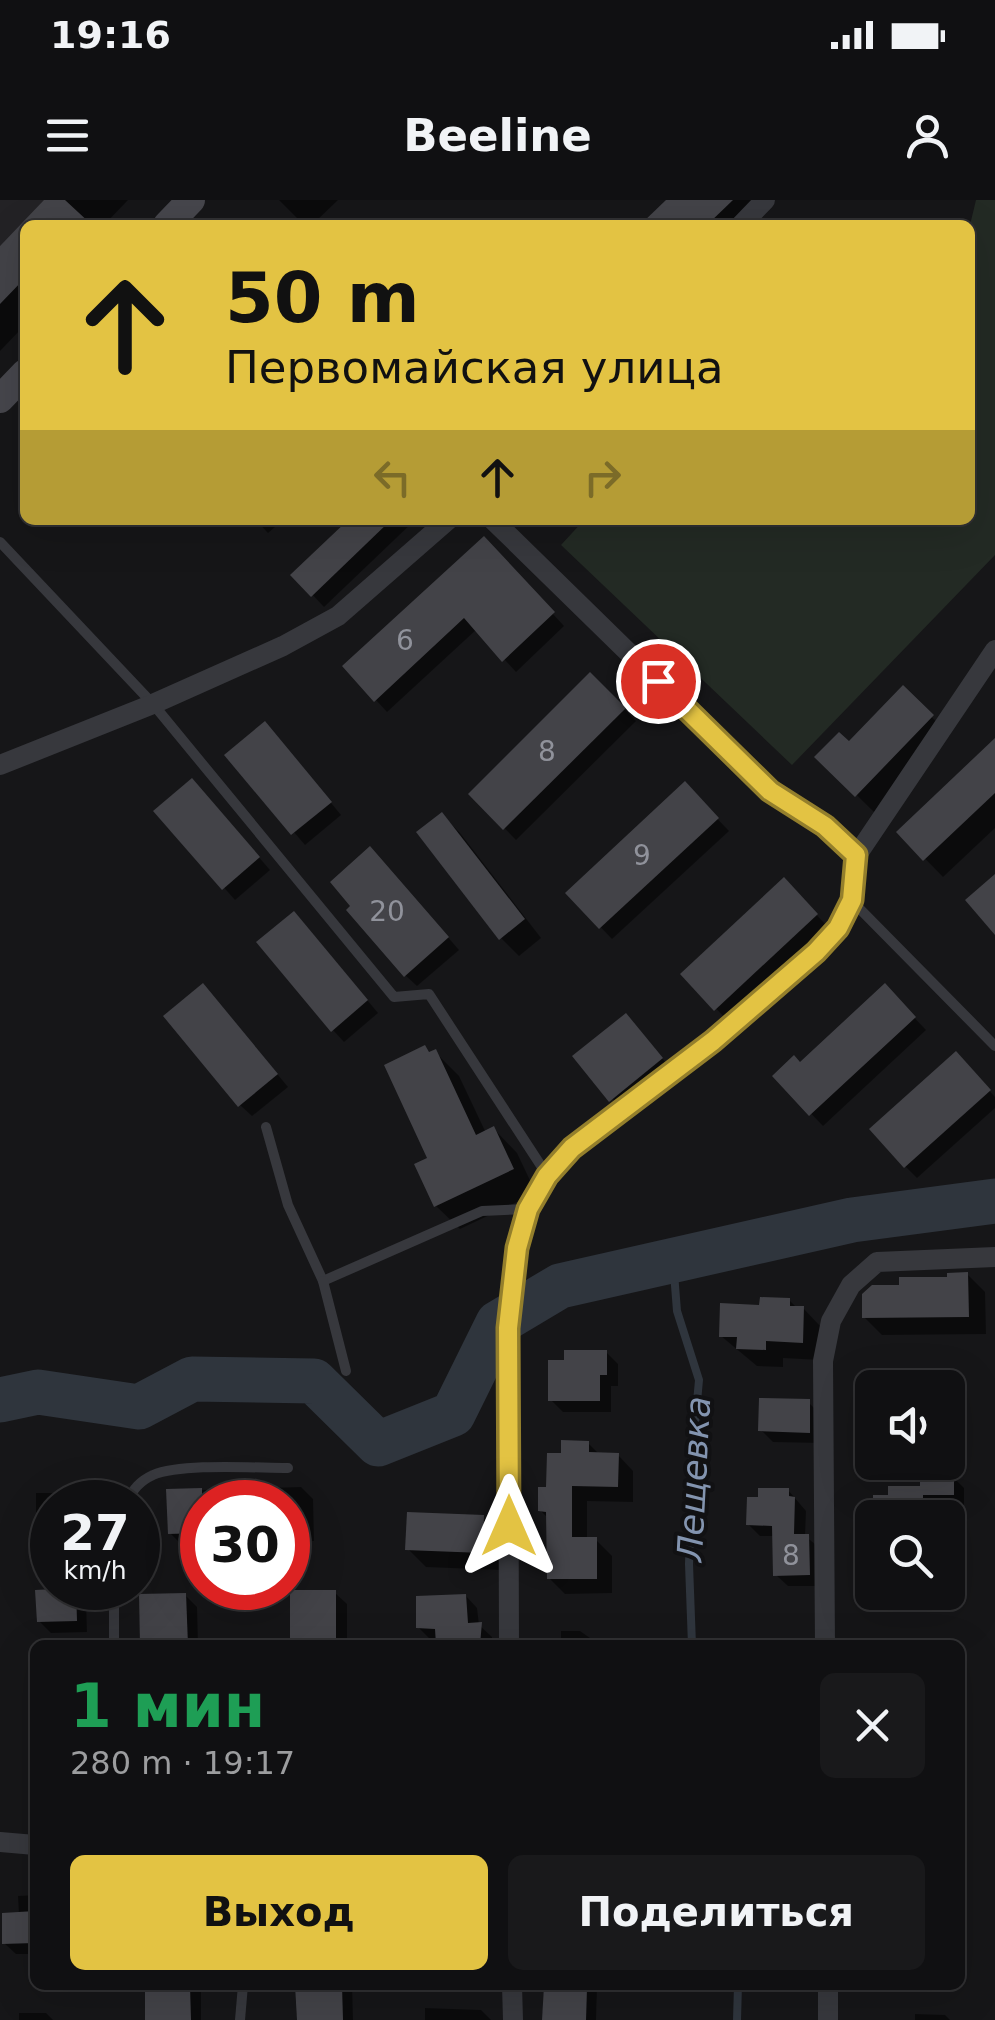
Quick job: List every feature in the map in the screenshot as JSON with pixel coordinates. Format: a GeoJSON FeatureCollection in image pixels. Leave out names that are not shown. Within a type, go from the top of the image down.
{"type":"FeatureCollection","features":[{"type":"Feature","properties":{"kind":"street"},"geometry":{"type":"LineString","coordinates":[[172,220],[191,200]]}},
{"type":"Feature","properties":{"kind":"street"},"geometry":{"type":"LineString","coordinates":[[746,220],[765,200]]}},
{"type":"Feature","properties":{"kind":"street"},"geometry":{"type":"LineString","coordinates":[[0,399],[20,378]]}},
{"type":"Feature","properties":{"kind":"street"},"geometry":{"type":"LineString","coordinates":[[0,765],[153,704],[283,646],[338,616],[442,525]]}},
{"type":"Feature","properties":{"kind":"street"},"geometry":{"type":"LineString","coordinates":[[498,525],[770,791],[825,826],[856,855]]}},
{"type":"Feature","properties":{"kind":"street"},"geometry":{"type":"LineString","coordinates":[[509,1640],[508,1328],[517,1248],[528,1209],[547,1176],[572,1148],[713,1041],[816,952],[838,928],[852,900],[856,855],[995,650]]}},
{"type":"Feature","properties":{"kind":"street"},"geometry":{"type":"LineString","coordinates":[[982,670],[995,688]]}},
{"type":"Feature","properties":{"kind":"street"},"geometry":{"type":"LineString","coordinates":[[825,1640],[823,1361],[831,1321],[850,1286],[877,1262],[995,1257]]}},
{"type":"Feature","properties":{"kind":"street"},"geometry":{"type":"LineString","coordinates":[[0,1842],[30,1845]]}},
{"type":"Feature","properties":{"kind":"street"},"geometry":{"type":"LineString","coordinates":[[512,1990],[513,2020]]}},
{"type":"Feature","properties":{"kind":"street"},"geometry":{"type":"LineString","coordinates":[[828,1990],[828,2020]]}},
{"type":"Feature","properties":{"kind":"lane"},"geometry":{"type":"LineString","coordinates":[[0,542],[153,704],[394,997],[429,994],[547,1176]]}},
{"type":"Feature","properties":{"kind":"lane"},"geometry":{"type":"LineString","coordinates":[[852,900],[995,1046]]}},
{"type":"Feature","properties":{"kind":"lane"},"geometry":{"type":"LineString","coordinates":[[266,1127],[288,1205],[322,1281],[346,1371]]}},
{"type":"Feature","properties":{"kind":"lane"},"geometry":{"type":"LineString","coordinates":[[322,1281],[482,1211],[528,1209]]}},
{"type":"Feature","properties":{"kind":"lane"},"geometry":{"type":"LineString","coordinates":[[144,1480],[170,1470],[288,1468]]}},
{"type":"Feature","properties":{"kind":"lane"},"geometry":{"type":"LineString","coordinates":[[114,1610],[114,1640]]}},
{"type":"Feature","properties":{"kind":"lane"},"geometry":{"type":"LineString","coordinates":[[240,2020],[243,1990]]}},
{"type":"Feature","properties":{"kind":"shaded area"},"geometry":{"type":"Polygon","coordinates":[[[0,200],[45,200],[25,220],[20,220],[20,226],[0,246],[0,200]]]}},
{"type":"Feature","properties":{"kind":"shaded area"},"geometry":{"type":"Polygon","coordinates":[[[976,200],[995,200],[995,555],[792,765],[561,545],[579,525],[975,525],[975,220],[971,220],[976,200]]]}},
{"type":"Feature","properties":{"kind":"building"},"geometry":{"type":"Polygon","coordinates":[[[44,200],[65,200],[87,220],[25,220],[44,200]]]}},
{"type":"Feature","properties":{"kind":"building"},"geometry":{"type":"Polygon","coordinates":[[[666,200],[733,200],[712,220],[645,220],[666,200]]]}},
{"type":"Feature","properties":{"kind":"building"},"geometry":{"type":"Polygon","coordinates":[[[20,225],[20,283],[0,304],[0,246],[20,225]]]}},
{"type":"Feature","properties":{"kind":"building"},"geometry":{"type":"Polygon","coordinates":[[[343,525],[386,525],[311,597],[290,575],[343,525]]]}},
{"type":"Feature","properties":{"kind":"building"},"geometry":{"type":"Polygon","coordinates":[[[484,536],[555,612],[502,662],[464,618],[374,702],[342,666],[484,536]]]}},
{"type":"Feature","properties":{"kind":"building"},"geometry":{"type":"Polygon","coordinates":[[[590,672],[626,708],[503,830],[468,794],[590,672]]]}},
{"type":"Feature","properties":{"kind":"building"},"geometry":{"type":"Polygon","coordinates":[[[903,685],[934,715],[855,797],[814,757],[839,732],[849,741],[903,685]]]}},
{"type":"Feature","properties":{"kind":"building"},"geometry":{"type":"Polygon","coordinates":[[[265,721],[332,802],[291,835],[224,755],[265,721]]]}},
{"type":"Feature","properties":{"kind":"building"},"geometry":{"type":"Polygon","coordinates":[[[995,738],[995,793],[923,861],[896,832],[995,738]]]}},
{"type":"Feature","properties":{"kind":"building"},"geometry":{"type":"Polygon","coordinates":[[[192,778],[260,857],[222,890],[153,811],[192,778]]]}},
{"type":"Feature","properties":{"kind":"building"},"geometry":{"type":"Polygon","coordinates":[[[685,781],[719,818],[599,929],[565,893],[685,781]]]}},
{"type":"Feature","properties":{"kind":"building"},"geometry":{"type":"Polygon","coordinates":[[[442,812],[525,919],[499,940],[416,832],[442,812]]]}},
{"type":"Feature","properties":{"kind":"building"},"geometry":{"type":"Polygon","coordinates":[[[370,846],[449,937],[404,977],[346,910],[350,906],[330,882],[370,846]]]}},
{"type":"Feature","properties":{"kind":"building"},"geometry":{"type":"Polygon","coordinates":[[[995,874],[995,935],[965,900],[995,874]]]}},
{"type":"Feature","properties":{"kind":"building"},"geometry":{"type":"Polygon","coordinates":[[[784,877],[818,914],[714,1011],[680,974],[784,877]]]}},
{"type":"Feature","properties":{"kind":"building"},"geometry":{"type":"Polygon","coordinates":[[[294,911],[368,1000],[331,1032],[256,942],[294,911]]]}},
{"type":"Feature","properties":{"kind":"building"},"geometry":{"type":"Polygon","coordinates":[[[203,983],[278,1074],[238,1107],[163,1016],[203,983]]]}},
{"type":"Feature","properties":{"kind":"building"},"geometry":{"type":"Polygon","coordinates":[[[885,983],[916,1017],[809,1116],[772,1076],[794,1055],[800,1062],[885,983]]]}},
{"type":"Feature","properties":{"kind":"building"},"geometry":{"type":"Polygon","coordinates":[[[626,1013],[663,1058],[609,1102],[572,1056],[626,1013]]]}},
{"type":"Feature","properties":{"kind":"building"},"geometry":{"type":"Polygon","coordinates":[[[425,1045],[429,1052],[436,1049],[476,1135],[494,1126],[514,1169],[434,1207],[414,1164],[427,1158],[384,1065],[425,1045]]]}},
{"type":"Feature","properties":{"kind":"building"},"geometry":{"type":"Polygon","coordinates":[[[956,1051],[991,1090],[904,1168],[869,1129],[956,1051]]]}},
{"type":"Feature","properties":{"kind":"building"},"geometry":{"type":"Polygon","coordinates":[[[968,1272],[969,1317],[862,1318],[862,1294],[872,1285],[899,1285],[899,1277],[947,1277],[947,1273],[968,1272]]]}},
{"type":"Feature","properties":{"kind":"building"},"geometry":{"type":"Polygon","coordinates":[[[760,1297],[790,1298],[790,1306],[804,1306],[803,1343],[766,1341],[766,1350],[736,1349],[737,1337],[719,1337],[720,1303],[759,1305],[760,1297]]]}},
{"type":"Feature","properties":{"kind":"building"},"geometry":{"type":"Polygon","coordinates":[[[564,1350],[607,1350],[607,1375],[600,1375],[600,1401],[548,1401],[548,1360],[564,1360],[564,1350]]]}},
{"type":"Feature","properties":{"kind":"building"},"geometry":{"type":"Polygon","coordinates":[[[759,1398],[810,1399],[810,1433],[758,1431],[759,1398]]]}},
{"type":"Feature","properties":{"kind":"building"},"geometry":{"type":"Polygon","coordinates":[[[561,1440],[589,1441],[589,1452],[619,1453],[618,1487],[572,1486],[572,1537],[597,1537],[597,1579],[547,1579],[546,1512],[538,1511],[538,1487],[546,1487],[547,1453],[561,1453],[561,1440]]]}},
{"type":"Feature","properties":{"kind":"building"},"geometry":{"type":"Polygon","coordinates":[[[920,1480],[954,1480],[954,1495],[923,1495],[923,1500],[873,1500],[873,1495],[888,1495],[888,1486],[920,1486],[920,1480]]]}},
{"type":"Feature","properties":{"kind":"building"},"geometry":{"type":"Polygon","coordinates":[[[758,1488],[789,1488],[789,1496],[795,1497],[794,1534],[809,1534],[810,1575],[773,1576],[772,1526],[746,1525],[747,1497],[758,1497],[758,1488]]]}},
{"type":"Feature","properties":{"kind":"building"},"geometry":{"type":"Polygon","coordinates":[[[166,1489],[180,1489],[180,1534],[168,1534],[166,1489]]]}},
{"type":"Feature","properties":{"kind":"building"},"geometry":{"type":"Polygon","coordinates":[[[407,1512],[484,1515],[483,1553],[405,1550],[407,1512]]]}},
{"type":"Feature","properties":{"kind":"building"},"geometry":{"type":"Polygon","coordinates":[[[310,1590],[336,1590],[336,1640],[290,1640],[290,1610],[310,1610],[310,1590]]]}},
{"type":"Feature","properties":{"kind":"building"},"geometry":{"type":"Polygon","coordinates":[[[180,1593],[180,1610],[187,1610],[188,1640],[140,1640],[139,1610],[160,1610],[160,1594],[180,1593]]]}},
{"type":"Feature","properties":{"kind":"building"},"geometry":{"type":"Polygon","coordinates":[[[466,1594],[468,1623],[482,1622],[480,1640],[436,1640],[435,1629],[416,1628],[416,1596],[466,1594]]]}},
{"type":"Feature","properties":{"kind":"building"},"geometry":{"type":"Polygon","coordinates":[[[36,1610],[77,1610],[77,1621],[37,1622],[36,1610]]]}},
{"type":"Feature","properties":{"kind":"building"},"geometry":{"type":"Polygon","coordinates":[[[30,1911],[30,1943],[2,1944],[2,1913],[30,1911]]]}},
{"type":"Feature","properties":{"kind":"building"},"geometry":{"type":"Polygon","coordinates":[[[145,1990],[190,1990],[191,2020],[145,2020],[145,1990]]]}},
{"type":"Feature","properties":{"kind":"building"},"geometry":{"type":"Polygon","coordinates":[[[295,1990],[342,1990],[343,2020],[297,2020],[295,1990]]]}},
{"type":"Feature","properties":{"kind":"building"},"geometry":{"type":"Polygon","coordinates":[[[544,1990],[587,1990],[586,2020],[542,2020],[544,1990]]]}},
{"type":"Feature","properties":{"kind":"waterway","name":"Лещевка"},"geometry":{"type":"LineString","coordinates":[[0,1400],[38,1392],[139,1407],[192,1379],[314,1381],[378,1444],[453,1414],[498,1323],[560,1286],[852,1220],[995,1201]]}},
{"type":"Feature","properties":{"kind":"waterway","name":"Лещевка"},"geometry":{"type":"LineString","coordinates":[[673,1260],[677,1311],[699,1380],[689,1564],[692,1640]]}},
{"type":"Feature","properties":{"kind":"waterway","name":"Лещевка"},"geometry":{"type":"LineString","coordinates":[[737,2020],[738,1990]]}},
{"type":"Feature","properties":{"kind":"route"},"geometry":{"type":"LineString","coordinates":[[509,1526],[508,1328],[517,1248],[528,1209],[547,1176],[572,1148],[713,1041],[816,952],[838,928],[852,900],[856,855],[825,826],[770,791],[658,681]]}}]}
